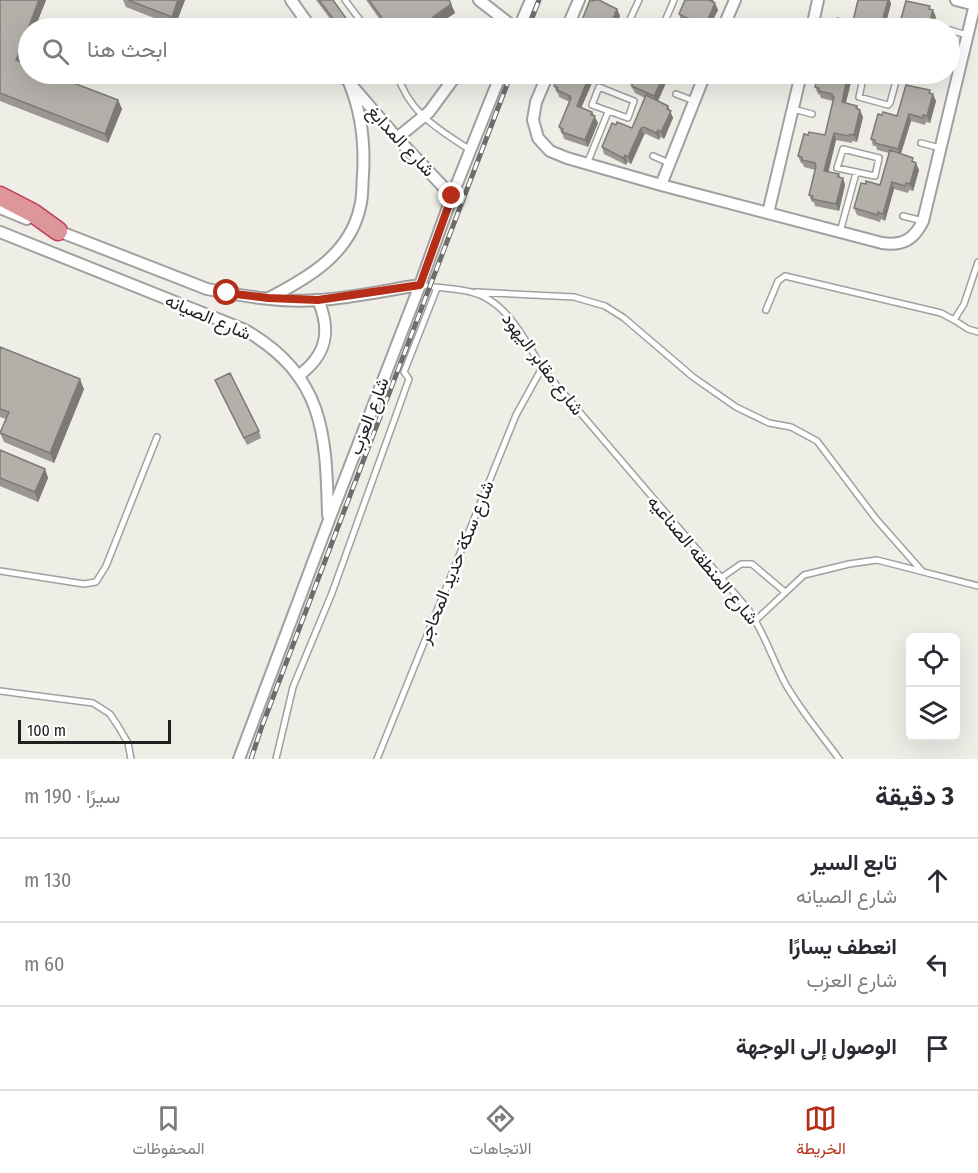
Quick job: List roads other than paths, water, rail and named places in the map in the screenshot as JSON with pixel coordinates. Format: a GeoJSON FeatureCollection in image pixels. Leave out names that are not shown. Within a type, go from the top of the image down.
{"type":"FeatureCollection","features":[{"type":"Feature","properties":{"kind":"highway"},"geometry":{"type":"LineString","coordinates":[[0,196],[33,213],[58,231]]}},
{"type":"Feature","properties":{"kind":"street"},"geometry":{"type":"LineString","coordinates":[[291,0],[304,18]]}},
{"type":"Feature","properties":{"kind":"street"},"geometry":{"type":"LineString","coordinates":[[479,0],[501,18]]}},
{"type":"Feature","properties":{"kind":"street"},"geometry":{"type":"LineString","coordinates":[[523,18],[531,0]]}},
{"type":"Feature","properties":{"kind":"street"},"geometry":{"type":"LineString","coordinates":[[571,18],[579,0]]}},
{"type":"Feature","properties":{"kind":"street"},"geometry":{"type":"LineString","coordinates":[[727,18],[735,0]]}},
{"type":"Feature","properties":{"kind":"street"},"geometry":{"type":"LineString","coordinates":[[814,18],[818,0]]}},
{"type":"Feature","properties":{"kind":"street"},"geometry":{"type":"LineString","coordinates":[[956,0],[975,2],[960,64]]}},
{"type":"Feature","properties":{"kind":"street"},"geometry":{"type":"LineString","coordinates":[[397,138],[423,117],[449,84]]}},
{"type":"Feature","properties":{"kind":"street","name":"شارع العزب"},"geometry":{"type":"LineString","coordinates":[[242,758],[328,520],[497,84]]}},
{"type":"Feature","properties":{"kind":"street"},"geometry":{"type":"LineString","coordinates":[[544,84],[536,102],[533,120],[538,138],[550,151],[587,164],[895,245],[907,241],[917,233],[923,221],[955,84]]}},
{"type":"Feature","properties":{"kind":"street"},"geometry":{"type":"LineString","coordinates":[[661,184],[701,84]]}},
{"type":"Feature","properties":{"kind":"street"},"geometry":{"type":"LineString","coordinates":[[768,213],[799,84]]}},
{"type":"Feature","properties":{"kind":"street","name":"شارع المدابغ"},"geometry":{"type":"LineString","coordinates":[[350,85],[452,196]]}},
{"type":"Feature","properties":{"kind":"street","name":"شارع المدابغ"},"geometry":{"type":"LineString","coordinates":[[268,298],[306,278],[325,264],[341,247],[357,217],[361,206],[364,144],[359,113],[350,85]]}},
{"type":"Feature","properties":{"kind":"street","name":"شارع الصيانه"},"geometry":{"type":"LineString","coordinates":[[0,208],[207,289],[268,298],[318,300],[420,285]]}},
{"type":"Feature","properties":{"kind":"street","name":"شارع الصيانه"},"geometry":{"type":"LineString","coordinates":[[0,232],[245,330],[274,350],[298,376],[313,402],[323,430],[327,461],[328,520]]}},
{"type":"Feature","properties":{"kind":"street"},"geometry":{"type":"LineString","coordinates":[[298,376],[310,368],[319,356],[324,343],[326,328],[324,314],[318,300]]}},
{"type":"Feature","properties":{"kind":"lane"},"geometry":{"type":"LineString","coordinates":[[345,0],[358,18]]}},
{"type":"Feature","properties":{"kind":"lane"},"geometry":{"type":"LineString","coordinates":[[631,18],[639,0]]}},
{"type":"Feature","properties":{"kind":"lane"},"geometry":{"type":"LineString","coordinates":[[667,18],[674,0]]}},
{"type":"Feature","properties":{"kind":"lane"},"geometry":{"type":"LineString","coordinates":[[960,32],[967,34]]}},
{"type":"Feature","properties":{"kind":"lane"},"geometry":{"type":"LineString","coordinates":[[400,84],[410,103],[423,117],[471,150]]}},
{"type":"Feature","properties":{"kind":"lane"},"geometry":{"type":"LineString","coordinates":[[862,84],[859,98],[888,105],[895,84]]}},
{"type":"Feature","properties":{"kind":"lane"},"geometry":{"type":"LineString","coordinates":[[599,87],[634,101],[627,119],[608,112],[591,105],[599,87]]}},
{"type":"Feature","properties":{"kind":"lane"},"geometry":{"type":"LineString","coordinates":[[676,94],[694,101]]}},
{"type":"Feature","properties":{"kind":"lane"},"geometry":{"type":"LineString","coordinates":[[793,109],[812,114]]}},
{"type":"Feature","properties":{"kind":"lane"},"geometry":{"type":"LineString","coordinates":[[587,164],[608,112]]}},
{"type":"Feature","properties":{"kind":"lane"},"geometry":{"type":"LineString","coordinates":[[921,144],[940,148]]}},
{"type":"Feature","properties":{"kind":"lane"},"geometry":{"type":"LineString","coordinates":[[843,149],[879,158],[874,177],[856,173],[837,168],[843,149]]}},
{"type":"Feature","properties":{"kind":"lane"},"geometry":{"type":"LineString","coordinates":[[653,156],[669,162]]}},
{"type":"Feature","properties":{"kind":"lane"},"geometry":{"type":"LineString","coordinates":[[840,232],[856,173]]}},
{"type":"Feature","properties":{"kind":"lane"},"geometry":{"type":"LineString","coordinates":[[903,216],[923,221]]}},
{"type":"Feature","properties":{"kind":"lane"},"geometry":{"type":"LineString","coordinates":[[954,320],[964,304],[978,262]]}},
{"type":"Feature","properties":{"kind":"lane"},"geometry":{"type":"LineString","coordinates":[[766,310],[778,281],[785,276],[940,313],[978,332]]}},
{"type":"Feature","properties":{"kind":"lane","name":"شارع مقابر اليهود"},"geometry":{"type":"LineString","coordinates":[[420,285],[474,292],[505,312],[519,327],[542,368],[594,430]]}},
{"type":"Feature","properties":{"kind":"lane"},"geometry":{"type":"LineString","coordinates":[[276,759],[293,687],[332,593],[409,379],[404,372],[436,288]]}},
{"type":"Feature","properties":{"kind":"lane"},"geometry":{"type":"LineString","coordinates":[[474,292],[574,297],[605,306],[624,318],[693,377],[726,401],[768,423],[791,428],[817,441],[876,519],[921,570]]}},
{"type":"Feature","properties":{"kind":"lane","name":"شارع سكة حديد المحاجر"},"geometry":{"type":"LineString","coordinates":[[377,759],[516,415],[542,368]]}},
{"type":"Feature","properties":{"kind":"lane","name":"شارع المنطقه الصناعيه"},"geometry":{"type":"LineString","coordinates":[[594,430],[756,620],[770,646],[786,685],[839,759]]}},
{"type":"Feature","properties":{"kind":"lane"},"geometry":{"type":"LineString","coordinates":[[0,571],[84,584],[96,582],[106,566],[158,437]]}},
{"type":"Feature","properties":{"kind":"lane"},"geometry":{"type":"LineString","coordinates":[[756,620],[804,575],[849,564],[877,560],[978,586]]}},
{"type":"Feature","properties":{"kind":"lane"},"geometry":{"type":"LineString","coordinates":[[721,579],[741,564],[752,564],[785,592]]}},
{"type":"Feature","properties":{"kind":"lane"},"geometry":{"type":"LineString","coordinates":[[0,691],[93,703],[110,714],[118,726],[128,743],[130,759]]}},
{"type":"Feature","properties":{"kind":"railway"},"geometry":{"type":"LineString","coordinates":[[532,18],[539,0]]}},
{"type":"Feature","properties":{"kind":"railway"},"geometry":{"type":"LineString","coordinates":[[251,759],[507,84]]}}]}
